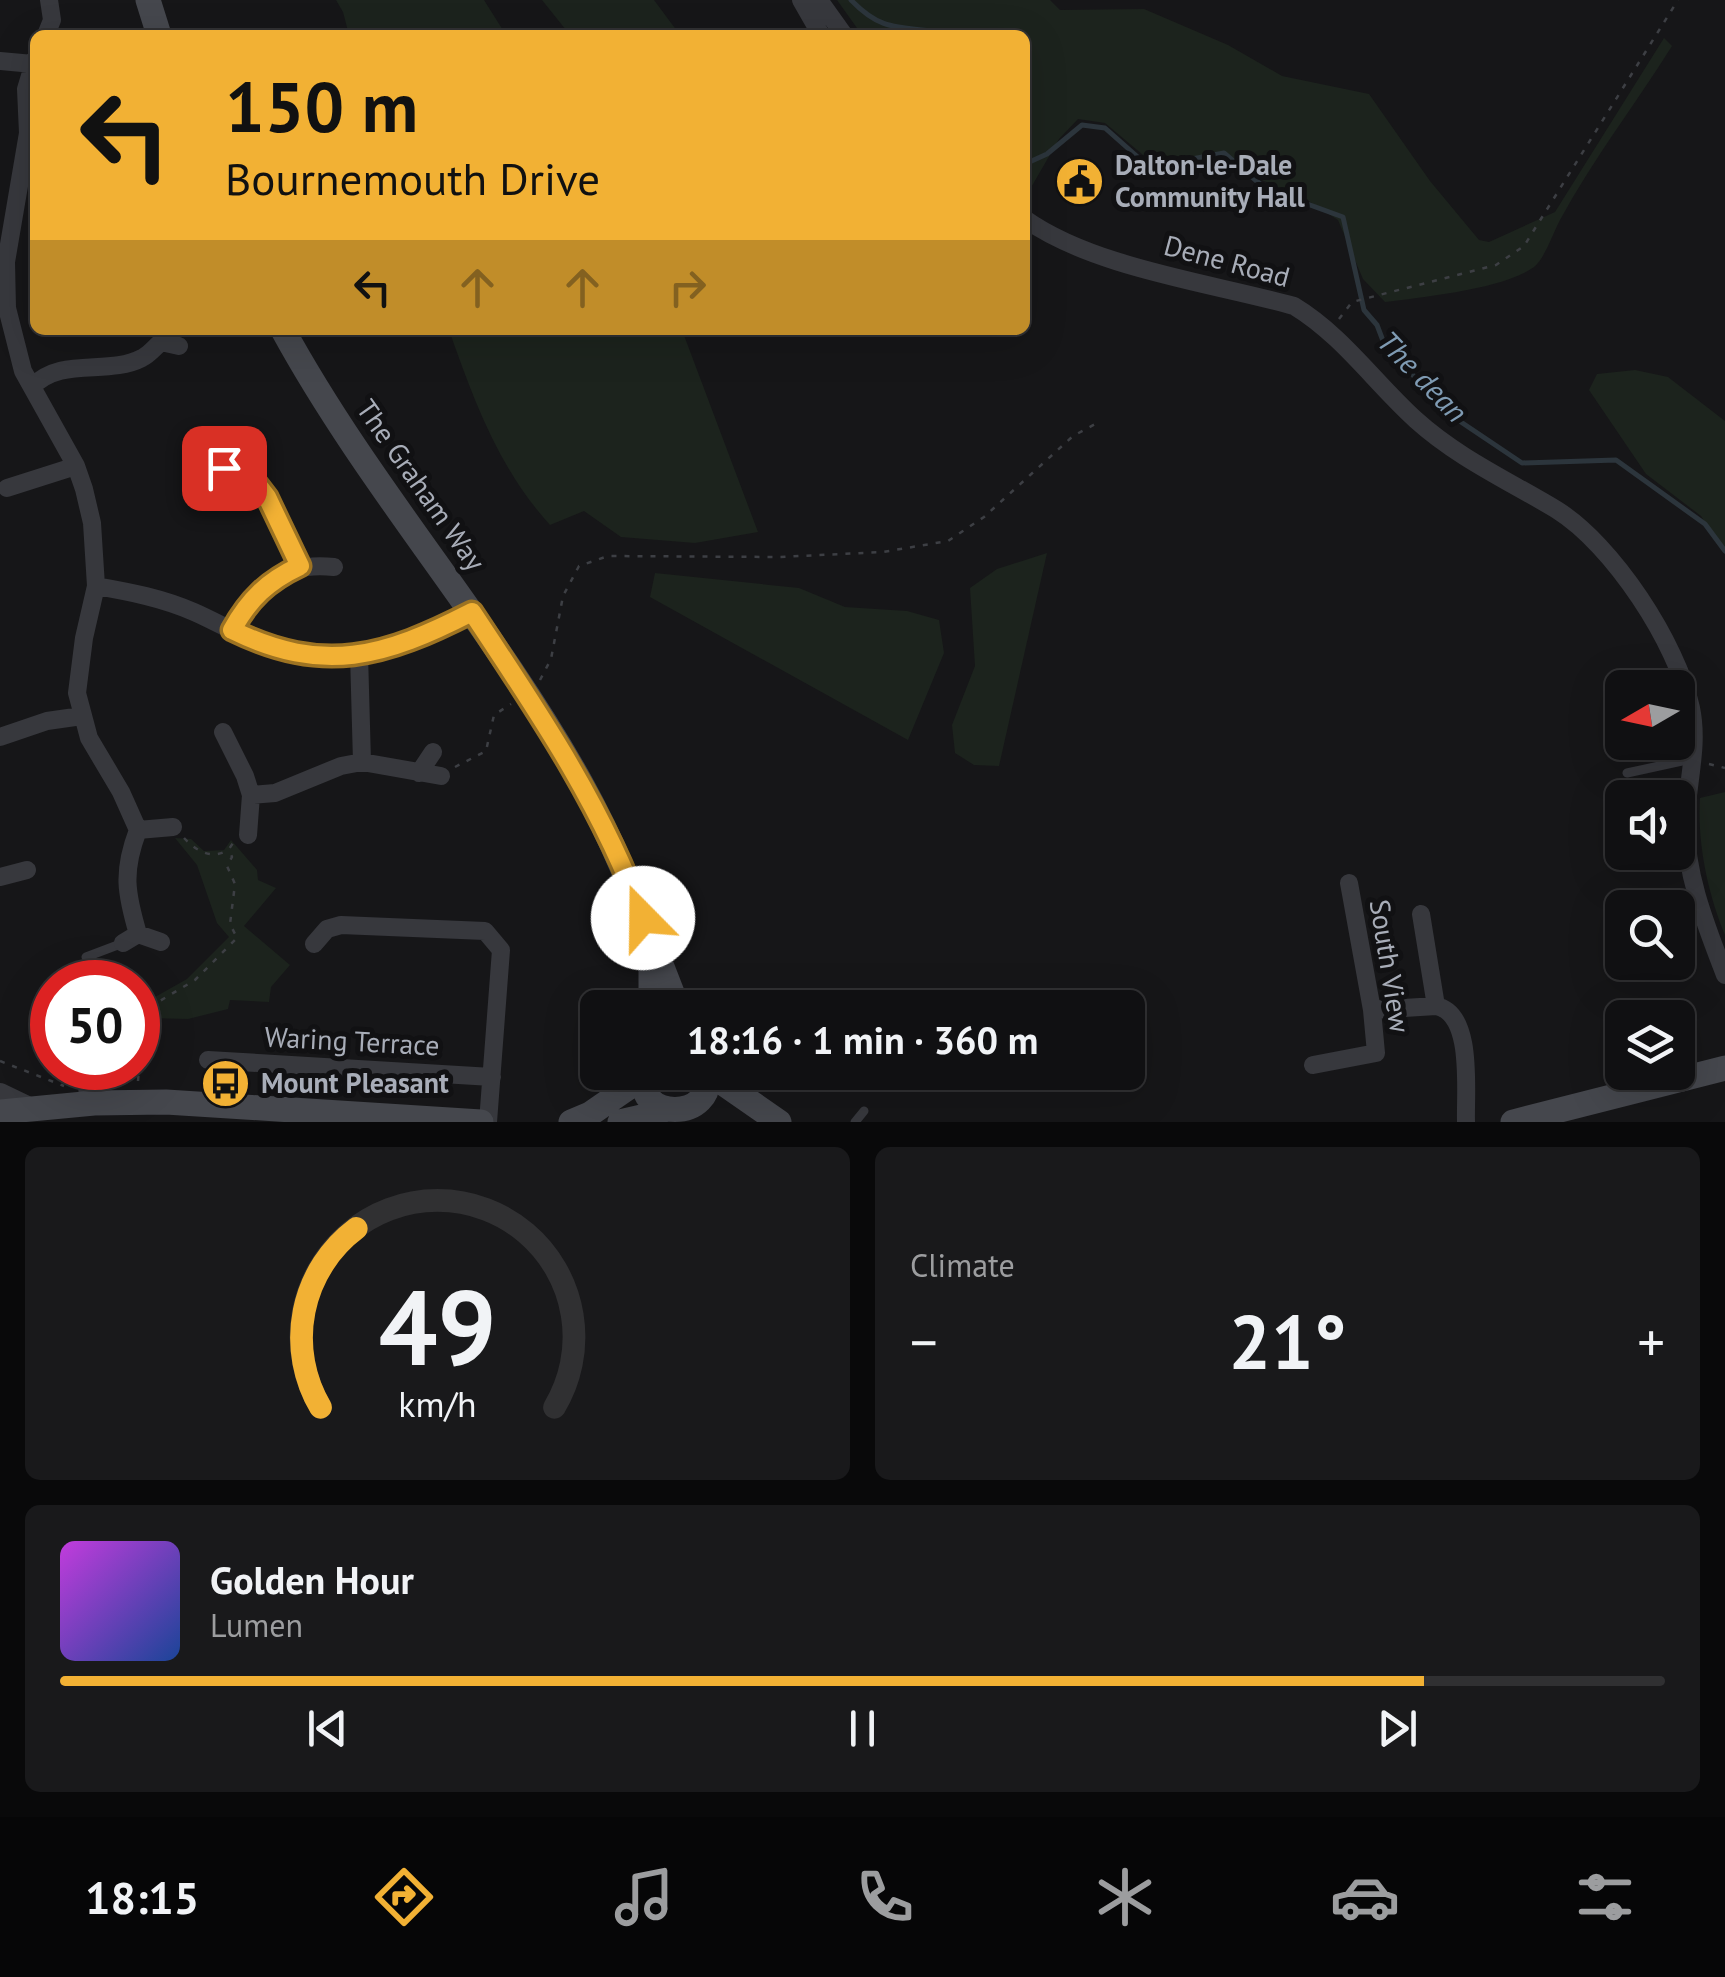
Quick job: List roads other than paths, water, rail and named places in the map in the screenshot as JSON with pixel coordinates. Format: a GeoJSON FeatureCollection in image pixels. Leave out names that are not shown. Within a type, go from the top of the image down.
{"type":"FeatureCollection","features":[{"type":"Feature","properties":{"kind":"main road"},"geometry":{"type":"LineString","coordinates":[[148,0],[157,30]]}},
{"type":"Feature","properties":{"kind":"main road","name":"The Graham Way"},"geometry":{"type":"LineString","coordinates":[[287,335],[328,405],[472,612],[533,689],[615,851],[671,990]]}},
{"type":"Feature","properties":{"kind":"main road","name":"The Graham Way"},"geometry":{"type":"LineString","coordinates":[[650,938],[651,990]]}},
{"type":"Feature","properties":{"kind":"main road"},"geometry":{"type":"LineString","coordinates":[[1513,1122],[1725,1068]]}},
{"type":"Feature","properties":{"kind":"main road"},"geometry":{"type":"LineString","coordinates":[[571,1122],[590,1114],[624,1090]]}},
{"type":"Feature","properties":{"kind":"main road"},"geometry":{"type":"LineString","coordinates":[[646,1090],[646,1097],[671,1116]]}},
{"type":"Feature","properties":{"kind":"main road"},"geometry":{"type":"LineString","coordinates":[[671,1116],[707,1096],[707,1090]]}},
{"type":"Feature","properties":{"kind":"main road"},"geometry":{"type":"LineString","coordinates":[[732,1090],[779,1122]]}},
{"type":"Feature","properties":{"kind":"main road"},"geometry":{"type":"LineString","coordinates":[[0,1112],[27,1107],[80,1110],[137,1102],[484,1122]]}},
{"type":"Feature","properties":{"kind":"main road"},"geometry":{"type":"LineString","coordinates":[[620,1122],[671,1116],[719,1122]]}},
{"type":"Feature","properties":{"kind":"street"},"geometry":{"type":"LineString","coordinates":[[48,30],[52,20],[49,0]]}},
{"type":"Feature","properties":{"kind":"street"},"geometry":{"type":"LineString","coordinates":[[801,0],[833,30]]}},
{"type":"Feature","properties":{"kind":"street"},"geometry":{"type":"LineString","coordinates":[[819,0],[834,30]]}},
{"type":"Feature","properties":{"kind":"street"},"geometry":{"type":"LineString","coordinates":[[0,61],[30,62]]}},
{"type":"Feature","properties":{"kind":"street"},"geometry":{"type":"LineString","coordinates":[[30,75],[26,88],[26,191],[6,262],[7,308],[23,371],[76,466],[92,523],[96,586],[77,693],[89,738],[138,830],[129,854],[125,889],[131,939],[161,942]]}},
{"type":"Feature","properties":{"kind":"street","name":"Dene Road"},"geometry":{"type":"LineString","coordinates":[[1030,223],[1112,258],[1294,306],[1315,319],[1417,422],[1478,466],[1576,523],[1604,550],[1628,580],[1676,670]]}},
{"type":"Feature","properties":{"kind":"street"},"geometry":{"type":"LineString","coordinates":[[32,387],[40,379],[62,370],[141,359],[165,339]]}},
{"type":"Feature","properties":{"kind":"street"},"geometry":{"type":"LineString","coordinates":[[206,448],[208,477],[224,468],[254,480],[267,497],[300,566]]}},
{"type":"Feature","properties":{"kind":"street"},"geometry":{"type":"LineString","coordinates":[[2,508],[4,484],[76,466]]}},
{"type":"Feature","properties":{"kind":"street"},"geometry":{"type":"LineString","coordinates":[[232,630],[261,588],[300,566],[334,567]]}},
{"type":"Feature","properties":{"kind":"street"},"geometry":{"type":"LineString","coordinates":[[96,586],[148,595],[284,652],[334,656],[400,646],[472,612]]}},
{"type":"Feature","properties":{"kind":"street"},"geometry":{"type":"LineString","coordinates":[[359,654],[362,762]]}},
{"type":"Feature","properties":{"kind":"street"},"geometry":{"type":"LineString","coordinates":[[0,737],[47,721],[82,716]]}},
{"type":"Feature","properties":{"kind":"street"},"geometry":{"type":"LineString","coordinates":[[222,731],[251,795],[248,835]]}},
{"type":"Feature","properties":{"kind":"street"},"geometry":{"type":"LineString","coordinates":[[419,773],[433,752]]}},
{"type":"Feature","properties":{"kind":"street","name":"Dene Road"},"geometry":{"type":"LineString","coordinates":[[1694,760],[1686,822],[1691,865],[1709,934],[1725,975]]}},
{"type":"Feature","properties":{"kind":"street"},"geometry":{"type":"LineString","coordinates":[[251,795],[275,793],[341,766],[362,762],[441,776]]}},
{"type":"Feature","properties":{"kind":"street"},"geometry":{"type":"LineString","coordinates":[[138,830],[174,827]]}},
{"type":"Feature","properties":{"kind":"street"},"geometry":{"type":"LineString","coordinates":[[0,876],[27,870]]}},
{"type":"Feature","properties":{"kind":"street","name":"South View"},"geometry":{"type":"LineString","coordinates":[[1313,1065],[1376,1053],[1349,883]]}},
{"type":"Feature","properties":{"kind":"street"},"geometry":{"type":"LineString","coordinates":[[1421,914],[1436,1006]]}},
{"type":"Feature","properties":{"kind":"street"},"geometry":{"type":"LineString","coordinates":[[314,944],[327,929],[341,925],[485,932],[501,950],[492,1077],[484,1122]]}},
{"type":"Feature","properties":{"kind":"street"},"geometry":{"type":"LineString","coordinates":[[1372,1010],[1436,1006],[1446,1008],[1460,1022],[1466,1122]]}},
{"type":"Feature","properties":{"kind":"street","name":"Waring Terrace"},"geometry":{"type":"LineString","coordinates":[[208,1060],[492,1077]]}},
{"type":"Feature","properties":{"kind":"street"},"geometry":{"type":"LineString","coordinates":[[0,1094],[27,1107]]}},
{"type":"Feature","properties":{"kind":"lane"},"geometry":{"type":"LineString","coordinates":[[1627,773],[1689,760]]}},
{"type":"Feature","properties":{"kind":"lane"},"geometry":{"type":"LineString","coordinates":[[86,957],[131,939]]}},
{"type":"Feature","properties":{"kind":"lane"},"geometry":{"type":"LineString","coordinates":[[854,1122],[864,1111]]}},
{"type":"Feature","properties":{"kind":"waterway","name":"The dean"},"geometry":{"type":"LineString","coordinates":[[851,0],[878,21],[922,30]]}},
{"type":"Feature","properties":{"kind":"waterway","name":"The dean"},"geometry":{"type":"LineString","coordinates":[[1030,162],[1047,154],[1082,125],[1105,128],[1149,167],[1224,153],[1266,189],[1343,217],[1364,310],[1377,325],[1385,346],[1452,416],[1522,463],[1616,460],[1705,524],[1725,551]]}},
{"type":"Feature","properties":{"kind":"place","name":"Dalton-le-Dale Community Hall"},"geometry":{"type":"Point","coordinates":[1080,181]}},
{"type":"Feature","properties":{"kind":"place","name":"Mount Pleasant"},"geometry":{"type":"Point","coordinates":[226,1083]}}]}
